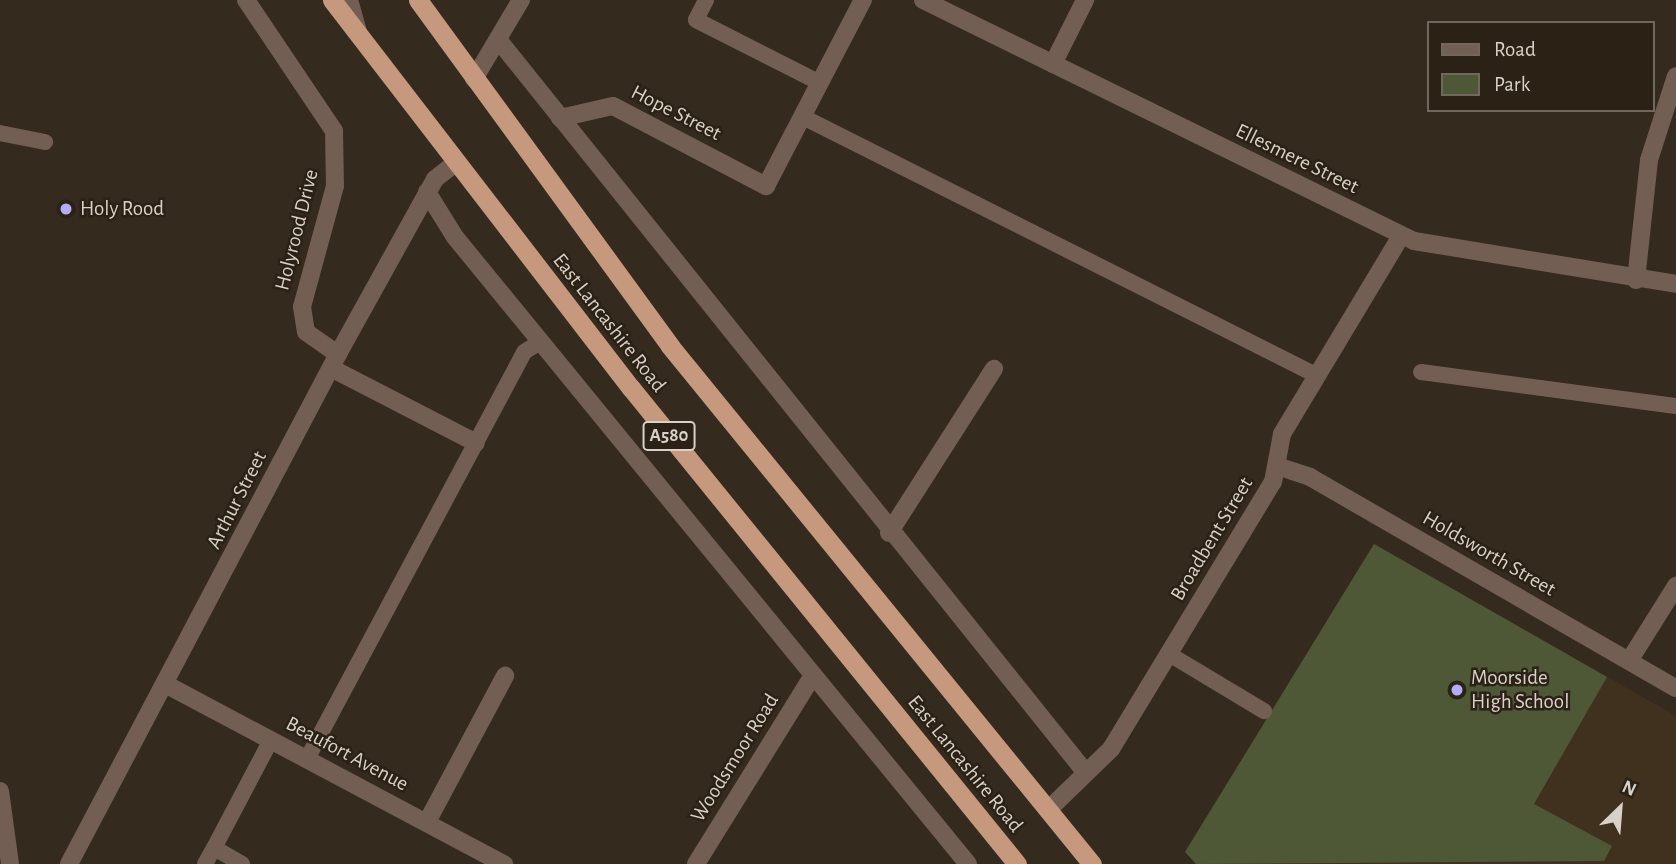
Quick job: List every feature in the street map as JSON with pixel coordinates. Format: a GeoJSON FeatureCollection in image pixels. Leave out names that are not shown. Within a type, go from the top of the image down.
{"type":"FeatureCollection","features":[{"type":"Feature","properties":{"kind":"highway","name":"East Lancashire Road"},"geometry":{"type":"LineString","coordinates":[[332,0],[362,44],[454,164],[1017,864]]}},
{"type":"Feature","properties":{"kind":"highway","name":"East Lancashire Road"},"geometry":{"type":"LineString","coordinates":[[418,0],[670,346],[1092,864]]}},
{"type":"Feature","properties":{"kind":"street","name":"Holyrood Drive"},"geometry":{"type":"LineString","coordinates":[[246,0],[334,131],[335,186],[302,307],[306,332],[334,361],[476,443]]}},
{"type":"Feature","properties":{"kind":"street"},"geometry":{"type":"LineString","coordinates":[[348,0],[362,44]]}},
{"type":"Feature","properties":{"kind":"street"},"geometry":{"type":"LineString","coordinates":[[474,79],[500,42],[521,0]]}},
{"type":"Feature","properties":{"kind":"street"},"geometry":{"type":"LineString","coordinates":[[803,117],[863,0]]}},
{"type":"Feature","properties":{"kind":"street","name":"Ellesmere Street"},"geometry":{"type":"LineString","coordinates":[[923,0],[1401,236],[1636,280],[1676,284]]}},
{"type":"Feature","properties":{"kind":"street"},"geometry":{"type":"LineString","coordinates":[[1053,64],[1086,0]]}},
{"type":"Feature","properties":{"kind":"street"},"geometry":{"type":"LineString","coordinates":[[500,42],[889,533],[1086,773]]}},
{"type":"Feature","properties":{"kind":"street"},"geometry":{"type":"LineString","coordinates":[[1636,280],[1648,160],[1676,76]]}},
{"type":"Feature","properties":{"kind":"street","name":"Hope Street"},"geometry":{"type":"LineString","coordinates":[[560,118],[613,106],[766,186],[803,117]]}},
{"type":"Feature","properties":{"kind":"street","name":"Arthur Street"},"geometry":{"type":"LineString","coordinates":[[69,864],[167,685],[334,361],[428,192],[454,164]]}},
{"type":"Feature","properties":{"kind":"street"},"geometry":{"type":"LineString","coordinates":[[428,192],[455,237],[968,864]]}},
{"type":"Feature","properties":{"kind":"street","name":"Broadbent Street"},"geometry":{"type":"LineString","coordinates":[[1048,810],[1111,749],[1273,482],[1282,434],[1401,236]]}},
{"type":"Feature","properties":{"kind":"street"},"geometry":{"type":"LineString","coordinates":[[889,533],[994,369]]}},
{"type":"Feature","properties":{"kind":"street","name":"Holdsworth Street"},"geometry":{"type":"LineString","coordinates":[[1277,466],[1310,477],[1676,688]]}},
{"type":"Feature","properties":{"kind":"street"},"geometry":{"type":"LineString","coordinates":[[1629,661],[1676,586]]}},
{"type":"Feature","properties":{"kind":"street","name":"Woodsmoor Road"},"geometry":{"type":"LineString","coordinates":[[696,864],[813,675]]}},
{"type":"Feature","properties":{"kind":"street"},"geometry":{"type":"LineString","coordinates":[[427,822],[505,676]]}},
{"type":"Feature","properties":{"kind":"street","name":"Beaufort Avenue"},"geometry":{"type":"LineString","coordinates":[[167,685],[504,864]]}},
{"type":"Feature","properties":{"kind":"street"},"geometry":{"type":"LineString","coordinates":[[0,791],[10,864]]}},
{"type":"Feature","properties":{"kind":"lane"},"geometry":{"type":"LineString","coordinates":[[706,0],[696,20],[820,83]]}},
{"type":"Feature","properties":{"kind":"lane"},"geometry":{"type":"LineString","coordinates":[[803,117],[1318,376]]}},
{"type":"Feature","properties":{"kind":"lane"},"geometry":{"type":"LineString","coordinates":[[0,132],[45,142]]}},
{"type":"Feature","properties":{"kind":"lane"},"geometry":{"type":"LineString","coordinates":[[307,759],[524,352],[540,342]]}},
{"type":"Feature","properties":{"kind":"lane"},"geometry":{"type":"LineString","coordinates":[[1421,372],[1676,406]]}},
{"type":"Feature","properties":{"kind":"lane"},"geometry":{"type":"LineString","coordinates":[[1169,654],[1264,711]]}},
{"type":"Feature","properties":{"kind":"lane"},"geometry":{"type":"LineString","coordinates":[[205,864],[271,740]]}},
{"type":"Feature","properties":{"kind":"lane"},"geometry":{"type":"LineString","coordinates":[[214,848],[242,864]]}},
{"type":"Feature","properties":{"kind":"shaded area","name":"Moorside High School"},"geometry":{"type":"Polygon","coordinates":[[[1374,544],[1676,716],[1676,864],[1196,864],[1185,852],[1374,544]]]}},
{"type":"Feature","properties":{"kind":"green space","name":"Moorside High School"},"geometry":{"type":"Polygon","coordinates":[[[1374,544],[1607,677],[1534,804],[1612,846],[1604,861],[1196,864],[1185,852],[1374,544]]]}},
{"type":"Feature","properties":{"kind":"place","name":"Holy Rood"},"geometry":{"type":"Point","coordinates":[66,209]}},
{"type":"Feature","properties":{"kind":"place","name":"Moorside High School"},"geometry":{"type":"Point","coordinates":[1457,690]}}]}
